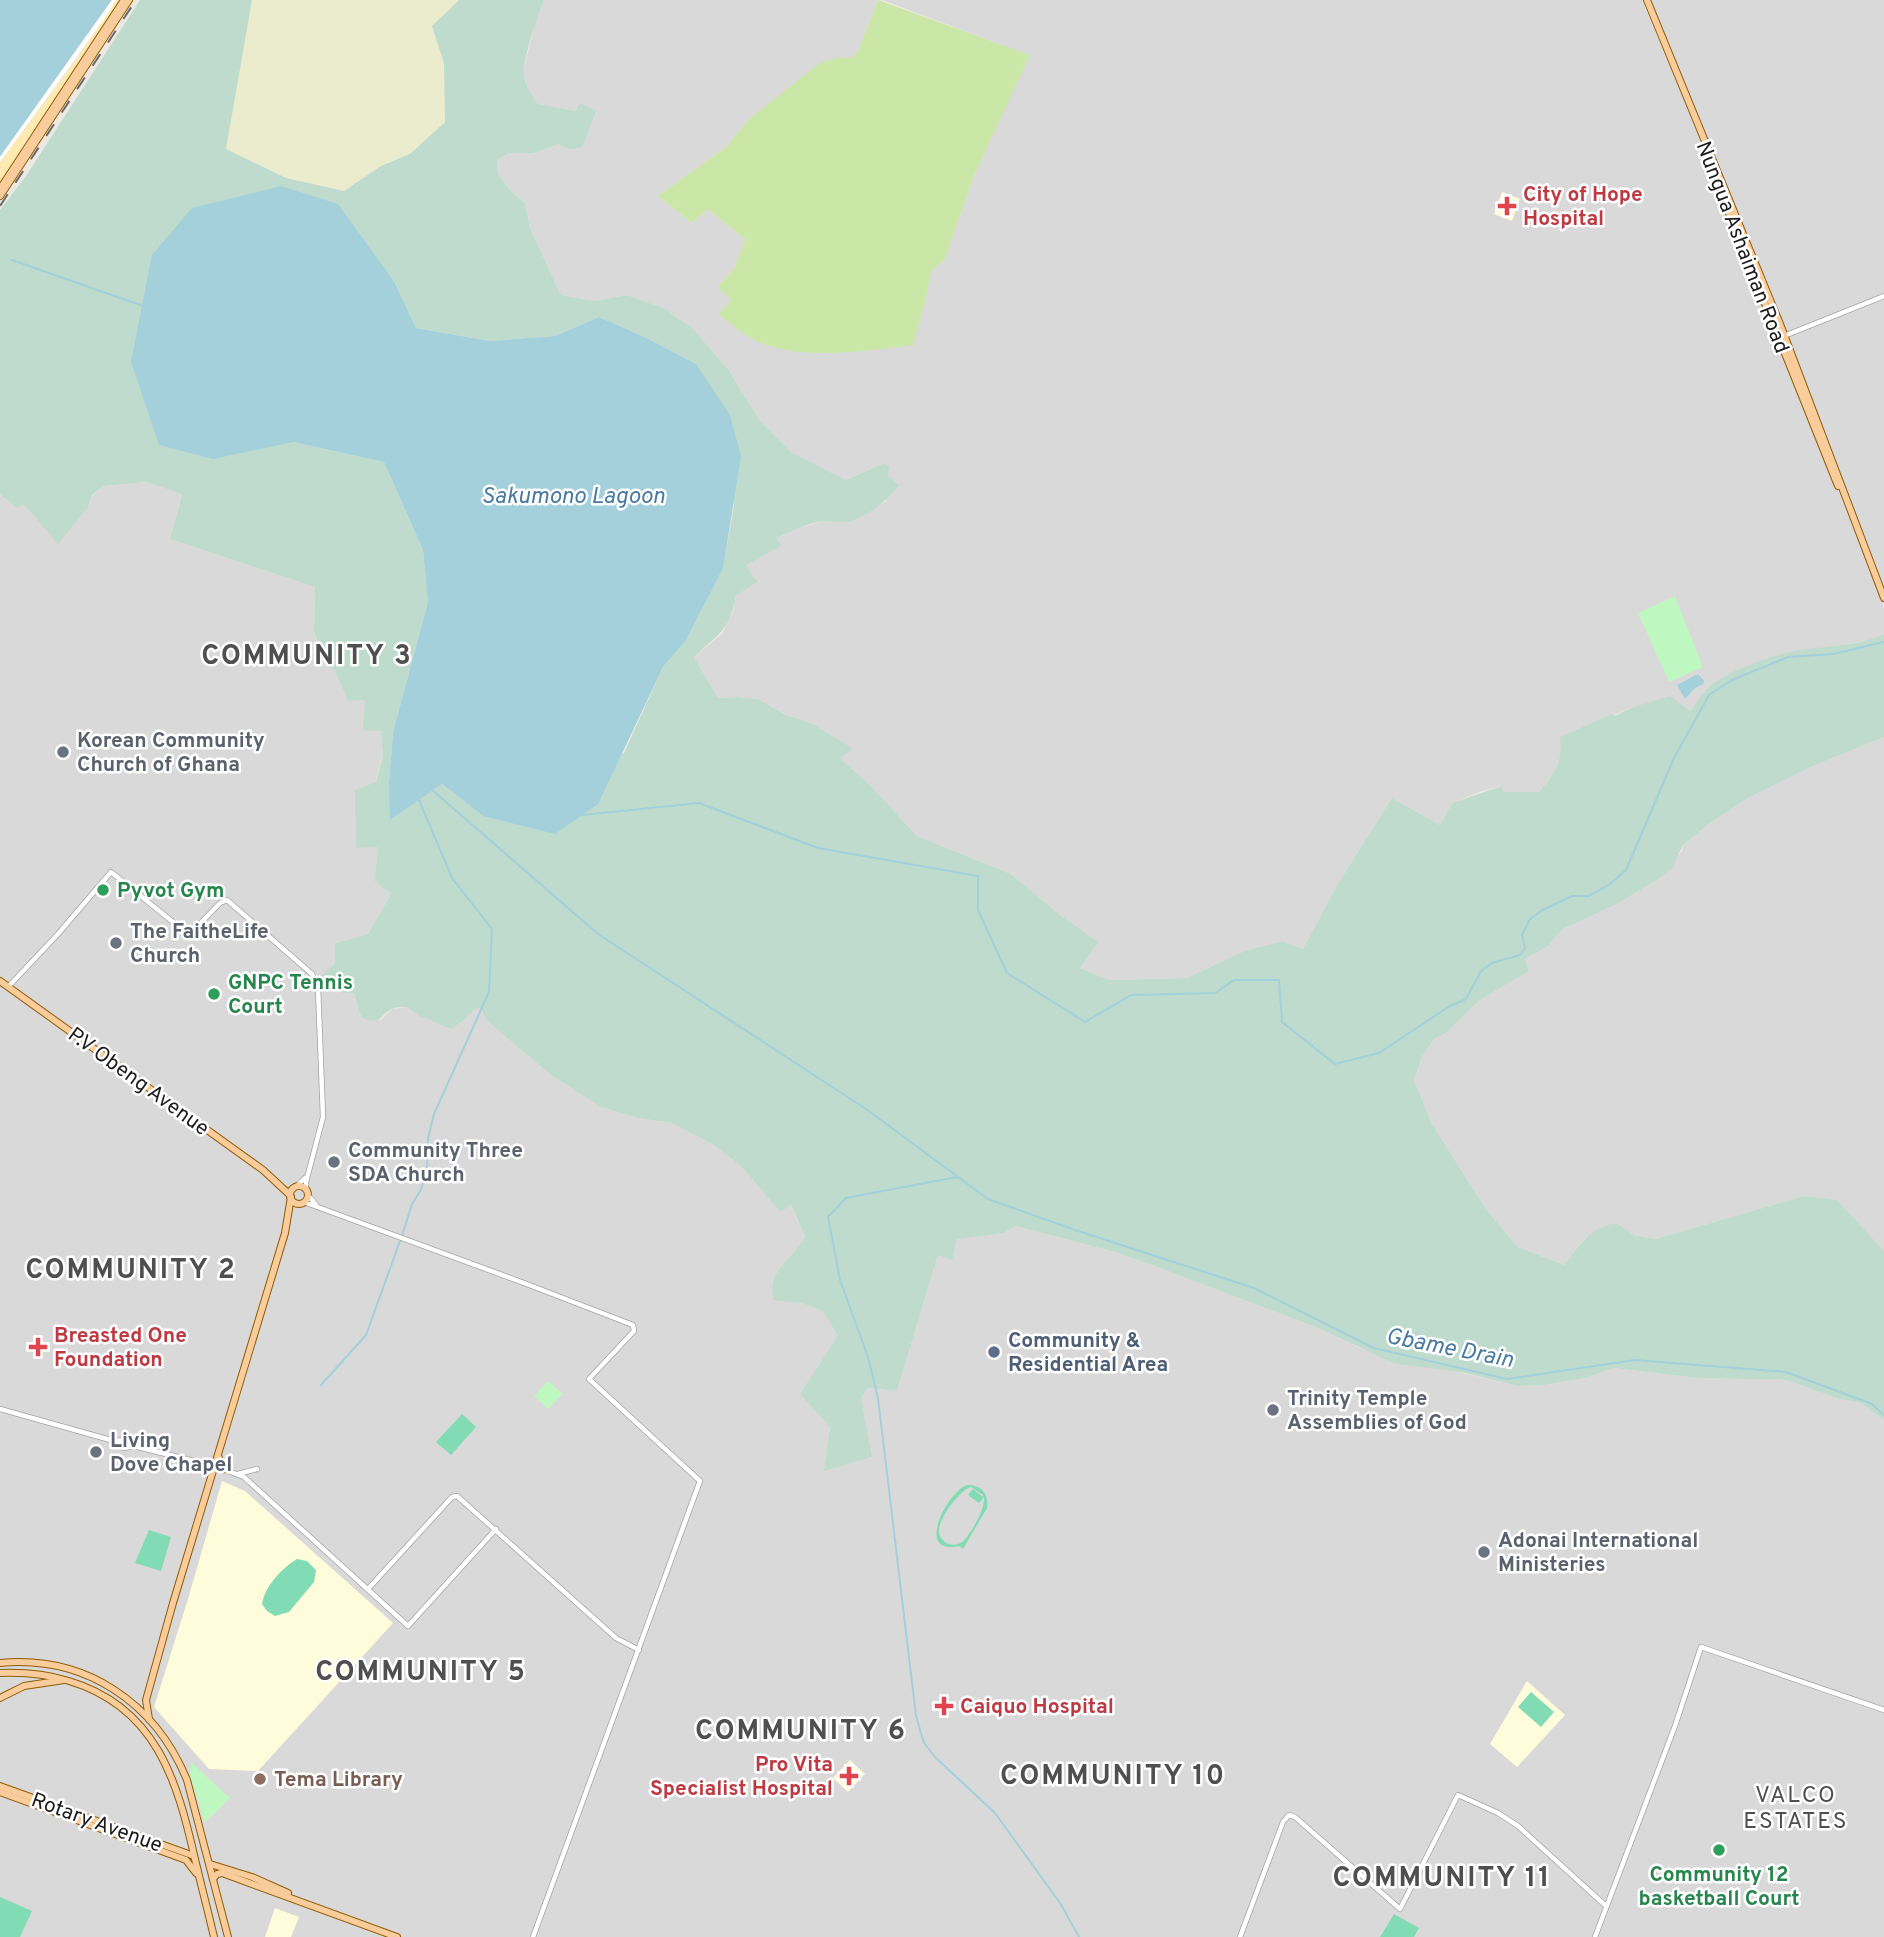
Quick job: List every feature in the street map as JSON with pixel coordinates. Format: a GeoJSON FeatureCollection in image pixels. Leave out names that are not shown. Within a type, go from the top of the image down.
{"type":"FeatureCollection","features":[{"type":"Feature","properties":{"kind":"main road"},"geometry":{"type":"LineString","coordinates":[[0,189],[124,0]]}},
{"type":"Feature","properties":{"kind":"main road"},"geometry":{"type":"LineString","coordinates":[[0,196],[129,0]]}},
{"type":"Feature","properties":{"kind":"main road","name":"Nungua Ashaiman Road"},"geometry":{"type":"LineString","coordinates":[[1646,0],[1884,598]]}},
{"type":"Feature","properties":{"kind":"main road","name":"P.V Obeng Avenue"},"geometry":{"type":"LineString","coordinates":[[0,981],[277,1181]]}},
{"type":"Feature","properties":{"kind":"main road"},"geometry":{"type":"LineString","coordinates":[[277,1181],[307,1192],[303,1203],[287,1223]]}},
{"type":"Feature","properties":{"kind":"main road"},"geometry":{"type":"LineString","coordinates":[[277,1181],[295,1203],[303,1203]]}},
{"type":"Feature","properties":{"kind":"main road"},"geometry":{"type":"LineString","coordinates":[[149,1718],[146,1700],[287,1223],[290,1196],[296,1186]]}},
{"type":"Feature","properties":{"kind":"main road"},"geometry":{"type":"LineString","coordinates":[[211,1479],[224,1470],[218,1456]]}},
{"type":"Feature","properties":{"kind":"main road"},"geometry":{"type":"LineString","coordinates":[[0,1662],[31,1662],[69,1668],[94,1678],[127,1698],[149,1718],[181,1765],[197,1810],[227,1934],[214,1936],[185,1812],[169,1770],[146,1732],[127,1712],[86,1687],[36,1674],[0,1673]]}},
{"type":"Feature","properties":{"kind":"main road"},"geometry":{"type":"LineString","coordinates":[[0,1698],[24,1686],[65,1680]]}},
{"type":"Feature","properties":{"kind":"main road"},"geometry":{"type":"LineString","coordinates":[[120,1707],[127,1704],[127,1698]]}},
{"type":"Feature","properties":{"kind":"main road"},"geometry":{"type":"LineString","coordinates":[[127,1712],[128,1707],[146,1700]]}},
{"type":"Feature","properties":{"kind":"main road","name":"Rotary Avenue"},"geometry":{"type":"LineString","coordinates":[[0,1786],[186,1860],[200,1881]]}},
{"type":"Feature","properties":{"kind":"main road","name":"Rotary Avenue"},"geometry":{"type":"LineString","coordinates":[[0,1792],[195,1859]]}},
{"type":"Feature","properties":{"kind":"main road"},"geometry":{"type":"LineString","coordinates":[[185,1812],[192,1817],[197,1810]]}},
{"type":"Feature","properties":{"kind":"main road"},"geometry":{"type":"LineString","coordinates":[[188,1825],[192,1820],[200,1824]]}},
{"type":"Feature","properties":{"kind":"main road"},"geometry":{"type":"LineString","coordinates":[[179,1852],[186,1849],[191,1842]]}},
{"type":"Feature","properties":{"kind":"main road"},"geometry":{"type":"LineString","coordinates":[[207,1853],[222,1866]]}},
{"type":"Feature","properties":{"kind":"main road","name":"Rotary Avenue"},"geometry":{"type":"LineString","coordinates":[[186,1860],[195,1859]]}},
{"type":"Feature","properties":{"kind":"main road"},"geometry":{"type":"LineString","coordinates":[[210,1864],[222,1866],[281,1890],[308,1904]]}},
{"type":"Feature","properties":{"kind":"main road"},"geometry":{"type":"LineString","coordinates":[[213,1879],[222,1873],[397,1937]]}},
{"type":"Feature","properties":{"kind":"street"},"geometry":{"type":"LineString","coordinates":[[1782,337],[1884,296]]}},
{"type":"Feature","properties":{"kind":"street"},"geometry":{"type":"LineString","coordinates":[[8,987],[111,872],[189,935],[220,903],[228,900],[312,974],[318,987],[323,1117],[308,1175],[307,1192],[319,1208]]}},
{"type":"Feature","properties":{"kind":"street"},"geometry":{"type":"LineString","coordinates":[[296,1186],[308,1175]]}},
{"type":"Feature","properties":{"kind":"street"},"geometry":{"type":"LineString","coordinates":[[303,1203],[524,1283],[634,1327],[634,1331],[589,1379],[700,1481],[534,1937]]}},
{"type":"Feature","properties":{"kind":"street"},"geometry":{"type":"LineString","coordinates":[[0,1409],[121,1443],[123,1448],[134,1446],[239,1474],[408,1626],[496,1529]]}},
{"type":"Feature","properties":{"kind":"street"},"geometry":{"type":"LineString","coordinates":[[239,1474],[257,1469]]}},
{"type":"Feature","properties":{"kind":"street"},"geometry":{"type":"LineString","coordinates":[[224,1470],[254,1486]]}},
{"type":"Feature","properties":{"kind":"street"},"geometry":{"type":"LineString","coordinates":[[368,1589],[454,1496],[496,1529],[616,1638],[639,1650]]}},
{"type":"Feature","properties":{"kind":"street"},"geometry":{"type":"LineString","coordinates":[[1693,1643],[1700,1654]]}},
{"type":"Feature","properties":{"kind":"street"},"geometry":{"type":"LineString","coordinates":[[632,1646],[636,1658]]}},
{"type":"Feature","properties":{"kind":"street"},"geometry":{"type":"LineString","coordinates":[[1595,1937],[1702,1647],[1884,1710]]}},
{"type":"Feature","properties":{"kind":"street"},"geometry":{"type":"LineString","coordinates":[[1700,1654],[1711,1650]]}},
{"type":"Feature","properties":{"kind":"street"},"geometry":{"type":"LineString","coordinates":[[1240,1937],[1283,1822],[1289,1815],[1295,1817],[1400,1909],[1458,1795],[1498,1813],[1518,1826],[1606,1906]]}},
{"type":"Feature","properties":{"kind":"shaded area"},"geometry":{"type":"Polygon","coordinates":[[[544,0],[878,0],[858,51],[851,59],[838,58],[749,119],[726,147],[658,196],[692,223],[708,209],[745,239],[735,267],[718,287],[792,351],[832,352],[912,345],[931,270],[945,259],[974,176],[1029,55],[882,0],[1642,0],[1711,164],[1867,562],[1884,608],[1884,634],[1873,639],[1818,650],[1709,686],[1690,711],[1631,708],[1561,737],[1562,754],[1555,772],[1539,792],[1502,792],[1502,786],[1482,791],[1452,803],[1440,825],[1392,798],[1337,885],[1303,949],[1283,941],[1244,951],[1187,978],[1109,980],[1080,968],[1097,942],[1011,874],[917,836],[871,786],[840,758],[811,723],[784,714],[758,699],[718,698],[694,657],[722,634],[733,611],[736,596],[756,582],[745,565],[780,546],[777,538],[796,529],[823,521],[846,522],[886,501],[887,476],[884,463],[846,480],[791,452],[760,421],[728,369],[693,329],[664,308],[627,295],[595,301],[561,295],[530,228],[525,203],[498,174],[497,161],[508,153],[534,153],[559,144],[583,146],[587,133],[579,103],[576,111],[538,104],[529,93],[523,72],[536,19],[544,0]]]}},
{"type":"Feature","properties":{"kind":"shaded area"},"geometry":{"type":"Polygon","coordinates":[[[1650,0],[1884,0],[1884,588],[1752,248],[1650,0]]]}},
{"type":"Feature","properties":{"kind":"shaded area","name":"City of Hope Hospital"},"geometry":{"type":"Polygon","coordinates":[[[1502,192],[1520,199],[1512,221],[1494,214],[1502,192]]]}},
{"type":"Feature","properties":{"kind":"shaded area"},"geometry":{"type":"Polygon","coordinates":[[[147,482],[182,493],[170,539],[315,587],[314,631],[324,662],[335,671],[348,701],[365,699],[381,731],[383,756],[356,848],[379,846],[391,894],[368,934],[335,943],[335,963],[321,977],[354,993],[361,1017],[381,1020],[392,1009],[408,1007],[418,1015],[465,1019],[476,1006],[481,1009],[487,1021],[552,1076],[601,1107],[637,1118],[672,1123],[712,1144],[741,1166],[780,1212],[790,1204],[805,1236],[798,1249],[780,1268],[801,1303],[823,1311],[839,1336],[801,1393],[830,1427],[825,1470],[871,1457],[861,1398],[868,1388],[897,1391],[938,1255],[957,1238],[1004,1233],[1015,1226],[1115,1252],[1149,1264],[1313,1326],[1362,1349],[1517,1386],[1545,1385],[1585,1378],[1614,1368],[1697,1378],[1786,1380],[1839,1399],[1861,1403],[1884,1420],[1884,1937],[0,1937],[0,494],[16,508],[24,503],[88,507],[92,496],[104,486],[147,482]]]}},
{"type":"Feature","properties":{"kind":"shaded area"},"geometry":{"type":"Polygon","coordinates":[[[1884,737],[1884,1251],[1837,1201],[1804,1196],[1655,1239],[1634,1235],[1617,1223],[1584,1239],[1564,1265],[1518,1247],[1486,1209],[1432,1124],[1414,1080],[1422,1057],[1434,1039],[1446,1033],[1480,1000],[1529,971],[1525,959],[1547,947],[1563,929],[1619,903],[1655,881],[1682,851],[1683,845],[1709,824],[1748,798],[1811,767],[1884,737]]]}},
{"type":"Feature","properties":{"kind":"shaded area"},"geometry":{"type":"Polygon","coordinates":[[[222,1481],[245,1491],[393,1623],[258,1771],[209,1769],[154,1707],[222,1481]]]}},
{"type":"Feature","properties":{"kind":"shaded area"},"geometry":{"type":"Polygon","coordinates":[[[1527,1681],[1565,1715],[1517,1767],[1490,1744],[1527,1681]]]}},
{"type":"Feature","properties":{"kind":"shaded area","name":"Pro Vita Specialist Hospital"},"geometry":{"type":"Polygon","coordinates":[[[850,1760],[865,1774],[848,1792],[833,1778],[850,1760]]]}},
{"type":"Feature","properties":{"kind":"shaded area"},"geometry":{"type":"Polygon","coordinates":[[[275,1908],[299,1917],[291,1937],[265,1937],[275,1908]]]}},
{"type":"Feature","properties":{"kind":"green space"},"geometry":{"type":"Polygon","coordinates":[[[140,0],[252,0],[226,149],[286,178],[344,191],[381,166],[410,154],[445,122],[444,63],[432,26],[459,0],[544,0],[525,59],[524,75],[529,91],[538,104],[576,111],[579,103],[596,111],[583,146],[570,149],[559,144],[534,153],[508,153],[497,161],[498,174],[525,203],[530,228],[561,295],[595,301],[627,295],[664,308],[693,329],[728,369],[760,421],[791,452],[846,480],[884,463],[889,467],[888,476],[899,485],[882,503],[861,517],[846,522],[824,521],[812,524],[777,538],[781,546],[746,565],[757,582],[736,596],[726,625],[694,657],[718,698],[758,699],[784,714],[811,723],[849,746],[852,750],[840,758],[871,786],[917,836],[1011,874],[1060,915],[1098,942],[1080,968],[1109,980],[1187,978],[1244,951],[1283,941],[1303,949],[1337,885],[1392,798],[1440,825],[1452,803],[1502,786],[1503,792],[1539,792],[1557,767],[1560,737],[1612,714],[1615,716],[1670,696],[1690,711],[1711,685],[1747,666],[1799,650],[1861,642],[1884,634],[1884,737],[1811,767],[1748,798],[1683,845],[1672,868],[1655,881],[1619,903],[1563,929],[1547,947],[1525,959],[1529,971],[1480,1000],[1446,1033],[1434,1039],[1422,1057],[1414,1080],[1432,1124],[1486,1209],[1518,1247],[1564,1265],[1592,1233],[1607,1225],[1617,1223],[1634,1235],[1655,1239],[1804,1196],[1837,1200],[1884,1251],[1884,1420],[1861,1403],[1839,1399],[1786,1380],[1697,1378],[1614,1368],[1585,1378],[1545,1385],[1517,1386],[1461,1372],[1396,1364],[1313,1326],[1149,1264],[1115,1252],[1015,1226],[1004,1233],[957,1239],[952,1260],[938,1255],[897,1391],[868,1388],[861,1398],[872,1457],[824,1471],[830,1427],[800,1394],[838,1336],[823,1311],[801,1303],[773,1300],[772,1289],[777,1272],[805,1236],[791,1205],[780,1212],[741,1166],[712,1144],[672,1123],[637,1118],[601,1107],[552,1076],[487,1021],[481,1009],[476,1007],[451,1029],[418,1015],[407,1007],[394,1008],[377,1020],[368,1020],[361,1017],[354,993],[343,993],[321,976],[335,963],[335,943],[368,934],[391,894],[375,881],[378,847],[356,848],[355,790],[376,782],[383,756],[381,731],[363,730],[365,700],[348,701],[335,671],[324,662],[314,631],[315,587],[170,539],[182,494],[147,482],[104,486],[92,495],[88,507],[58,544],[24,504],[16,508],[0,494],[0,210],[26,176],[140,0]],[[395,283],[293,442],[384,462],[423,550],[428,602],[393,732],[389,783],[391,819],[442,784],[483,816],[624,753],[663,667],[686,640],[723,567],[734,505],[696,364],[599,317],[555,336],[490,341],[416,328],[395,283]]]}},
{"type":"Feature","properties":{"kind":"green space"},"geometry":{"type":"Polygon","coordinates":[[[252,0],[459,0],[432,26],[444,63],[445,122],[410,154],[381,166],[344,191],[286,178],[226,149],[252,0]]]}},
{"type":"Feature","properties":{"kind":"green space"},"geometry":{"type":"Polygon","coordinates":[[[878,0],[1030,55],[974,176],[945,259],[931,271],[913,345],[822,353],[786,350],[763,344],[743,333],[719,314],[731,300],[718,287],[735,267],[745,239],[708,209],[692,223],[658,196],[726,147],[749,119],[821,62],[851,58],[858,51],[878,0]]]}},
{"type":"Feature","properties":{"kind":"green space"},"geometry":{"type":"Polygon","coordinates":[[[1675,596],[1703,667],[1669,682],[1638,613],[1675,596]]]}},
{"type":"Feature","properties":{"kind":"green space"},"geometry":{"type":"Polygon","coordinates":[[[548,1381],[563,1394],[548,1409],[534,1396],[548,1381]]]}},
{"type":"Feature","properties":{"kind":"green space"},"geometry":{"type":"Polygon","coordinates":[[[462,1414],[476,1427],[451,1455],[436,1442],[462,1414]]]}},
{"type":"Feature","properties":{"kind":"green space"},"geometry":{"type":"Polygon","coordinates":[[[967,1485],[977,1487],[986,1495],[987,1503],[987,1508],[963,1549],[959,1546],[946,1547],[938,1542],[936,1533],[944,1510],[959,1490],[967,1485]],[[971,1487],[955,1500],[939,1528],[940,1536],[946,1543],[958,1544],[970,1533],[980,1514],[984,1497],[979,1503],[968,1495],[973,1489],[983,1495],[971,1487]]]}},
{"type":"Feature","properties":{"kind":"green space"},"geometry":{"type":"Polygon","coordinates":[[[149,1530],[171,1537],[161,1571],[135,1563],[149,1530]]]}},
{"type":"Feature","properties":{"kind":"green space"},"geometry":{"type":"Polygon","coordinates":[[[297,1559],[307,1561],[316,1570],[314,1582],[289,1612],[275,1616],[262,1604],[266,1591],[275,1578],[297,1559]]]}},
{"type":"Feature","properties":{"kind":"green space"},"geometry":{"type":"Polygon","coordinates":[[[1531,1692],[1554,1712],[1541,1727],[1518,1707],[1531,1692]]]}},
{"type":"Feature","properties":{"kind":"green space"},"geometry":{"type":"Polygon","coordinates":[[[191,1762],[230,1798],[205,1823],[190,1776],[191,1762]]]}},
{"type":"Feature","properties":{"kind":"green space"},"geometry":{"type":"Polygon","coordinates":[[[0,1897],[32,1911],[20,1937],[0,1937],[0,1897]]]}},
{"type":"Feature","properties":{"kind":"green space"},"geometry":{"type":"Polygon","coordinates":[[[1394,1914],[1419,1928],[1414,1937],[1380,1937],[1394,1914]]]}},
{"type":"Feature","properties":{"kind":"sand"},"geometry":{"type":"Polygon","coordinates":[[[116,0],[122,0],[0,184],[0,162],[77,59],[116,0]]]}},
{"type":"Feature","properties":{"kind":"water"},"geometry":{"type":"Polygon","coordinates":[[[0,0],[112,0],[0,157],[0,0]]]}},
{"type":"Feature","properties":{"kind":"water","name":"Sakumono Lagoon"},"geometry":{"type":"Polygon","coordinates":[[[281,186],[338,204],[395,283],[416,328],[490,341],[555,336],[599,317],[696,364],[730,415],[741,456],[723,568],[686,640],[663,667],[598,804],[555,834],[483,816],[442,784],[390,820],[389,783],[393,732],[428,602],[423,550],[384,462],[293,442],[213,459],[159,445],[131,362],[152,255],[192,208],[281,186]]]}},
{"type":"Feature","properties":{"kind":"water"},"geometry":{"type":"Polygon","coordinates":[[[1698,674],[1704,681],[1703,684],[1685,699],[1677,685],[1698,674]]]}},
{"type":"Feature","properties":{"kind":"pier"},"geometry":{"type":"Polygon","coordinates":[[[112,0],[116,0],[105,18],[0,162],[0,157],[112,0]]]}},
{"type":"Feature","properties":{"kind":"waterway"},"geometry":{"type":"LineString","coordinates":[[12,260],[143,306]]}},
{"type":"Feature","properties":{"kind":"waterway"},"geometry":{"type":"LineString","coordinates":[[582,815],[699,803],[818,848],[978,876],[978,910],[1007,973],[1085,1022],[1131,995],[1215,993],[1234,980],[1279,980],[1282,1022],[1335,1064],[1379,1053],[1448,1007],[1466,999],[1481,971],[1492,963],[1520,955],[1525,948],[1522,935],[1530,919],[1572,896],[1589,896],[1610,884],[1626,870],[1674,758],[1709,695],[1732,680],[1788,657],[1833,654],[1884,642]]}},
{"type":"Feature","properties":{"kind":"waterway","name":"Gbame Drain"},"geometry":{"type":"LineString","coordinates":[[431,789],[598,934],[866,1109],[988,1199],[1254,1288],[1374,1348],[1507,1379],[1635,1360],[1786,1372],[1872,1404],[1884,1415]]}},
{"type":"Feature","properties":{"kind":"waterway"},"geometry":{"type":"LineString","coordinates":[[402,1236],[427,1168],[428,1138],[434,1114],[489,992],[492,929],[452,878],[419,800]]}},
{"type":"Feature","properties":{"kind":"waterway"},"geometry":{"type":"LineString","coordinates":[[957,1177],[846,1198],[828,1217],[840,1280],[868,1357],[878,1398],[916,1716],[924,1743],[936,1758],[995,1813],[1060,1903],[1079,1937]]}},
{"type":"Feature","properties":{"kind":"waterway"},"geometry":{"type":"LineString","coordinates":[[321,1385],[366,1335],[400,1241]]}},
{"type":"Feature","properties":{"kind":"railway"},"geometry":{"type":"LineString","coordinates":[[0,206],[136,0]]}},
{"type":"Feature","properties":{"kind":"place","name":"City of Hope Hospital"},"geometry":{"type":"Point","coordinates":[1507,206]}},
{"type":"Feature","properties":{"kind":"place","name":"Korean Community Church of Ghana"},"geometry":{"type":"Point","coordinates":[63,752]}},
{"type":"Feature","properties":{"kind":"place","name":"Pyvot Gym"},"geometry":{"type":"Point","coordinates":[103,890]}},
{"type":"Feature","properties":{"kind":"place","name":"The FaitheLife Church"},"geometry":{"type":"Point","coordinates":[116,943]}},
{"type":"Feature","properties":{"kind":"place","name":"GNPC Tennis Court"},"geometry":{"type":"Point","coordinates":[214,994]}},
{"type":"Feature","properties":{"kind":"place","name":"Community Three SDA Church"},"geometry":{"type":"Point","coordinates":[334,1162]}},
{"type":"Feature","properties":{"kind":"place","name":"Breasted One Foundation"},"geometry":{"type":"Point","coordinates":[38,1347]}},
{"type":"Feature","properties":{"kind":"place","name":"Community & Residential Area"},"geometry":{"type":"Point","coordinates":[994,1352]}},
{"type":"Feature","properties":{"kind":"place","name":"Trinity Temple Assemblies of God"},"geometry":{"type":"Point","coordinates":[1273,1410]}},
{"type":"Feature","properties":{"kind":"place","name":"Living Dove Chapel"},"geometry":{"type":"Point","coordinates":[96,1452]}},
{"type":"Feature","properties":{"kind":"place","name":"Adonai International Ministeries"},"geometry":{"type":"Point","coordinates":[1484,1552]}},
{"type":"Feature","properties":{"kind":"place","name":"Caiquo Hospital"},"geometry":{"type":"Point","coordinates":[944,1706]}},
{"type":"Feature","properties":{"kind":"place","name":"Pro Vita Specialist Hospital"},"geometry":{"type":"Point","coordinates":[849,1776]}},
{"type":"Feature","properties":{"kind":"place","name":"Tema Library"},"geometry":{"type":"Point","coordinates":[260,1779]}},
{"type":"Feature","properties":{"kind":"place","name":"Community 12 basketball Court"},"geometry":{"type":"Point","coordinates":[1719,1850]}},
{"type":"Feature","properties":{"kind":"district","name":"COMMUNITY 3"},"geometry":{"type":"Point","coordinates":[307,654]}},
{"type":"Feature","properties":{"kind":"district","name":"COMMUNITY 2"},"geometry":{"type":"Point","coordinates":[131,1268]}},
{"type":"Feature","properties":{"kind":"district","name":"COMMUNITY 5"},"geometry":{"type":"Point","coordinates":[421,1670]}},
{"type":"Feature","properties":{"kind":"district","name":"COMMUNITY 6"},"geometry":{"type":"Point","coordinates":[801,1729]}},
{"type":"Feature","properties":{"kind":"district","name":"COMMUNITY 10"},"geometry":{"type":"Point","coordinates":[1113,1774]}},
{"type":"Feature","properties":{"kind":"district","name":"VALCO ESTATES"},"geometry":{"type":"Point","coordinates":[1796,1807]}},
{"type":"Feature","properties":{"kind":"district","name":"COMMUNITY 11"},"geometry":{"type":"Point","coordinates":[1442,1876]}}]}
